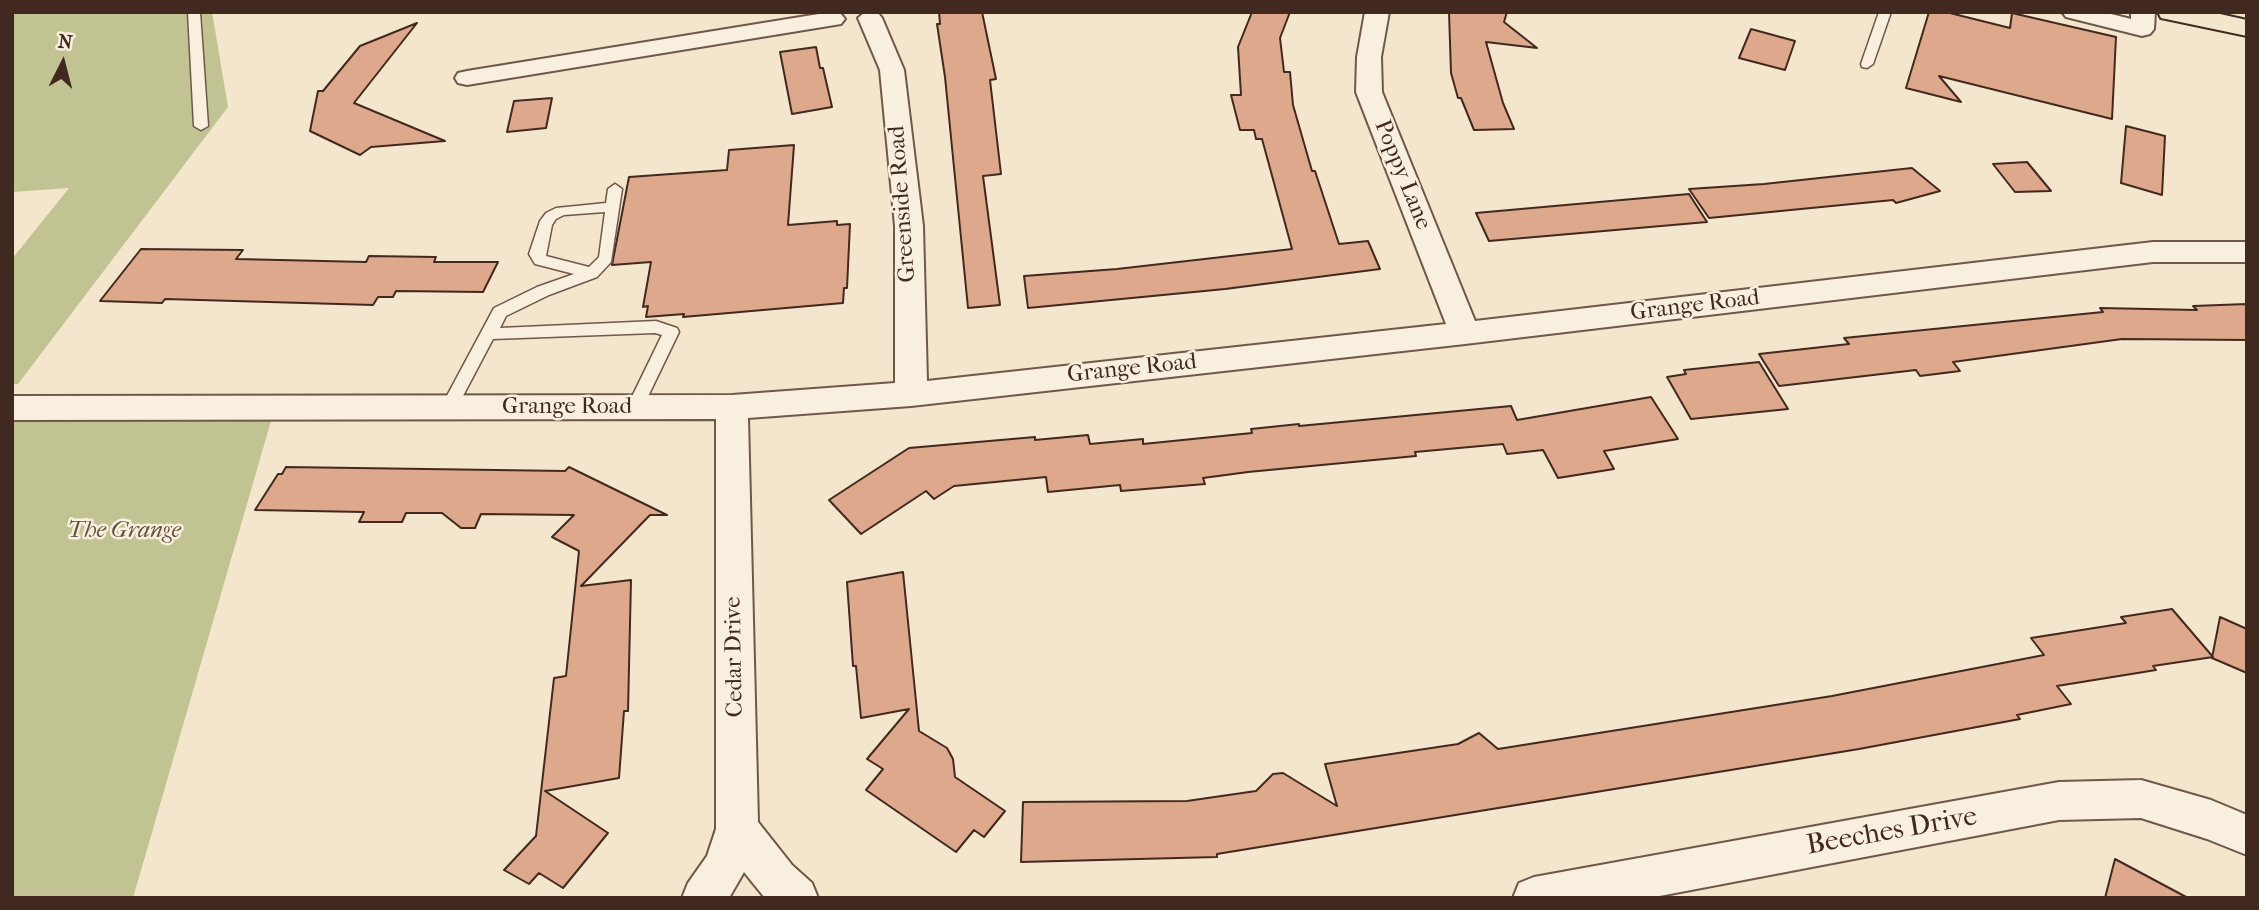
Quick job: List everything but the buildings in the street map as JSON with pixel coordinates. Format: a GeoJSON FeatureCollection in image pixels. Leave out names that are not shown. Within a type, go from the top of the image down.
{"type":"FeatureCollection","features":[{"type":"Feature","properties":{"kind":"highway"},"geometry":{"type":"LineString","coordinates":[[2171,12],[2247,29]]}},
{"type":"Feature","properties":{"kind":"street","name":"Poppy Lane"},"geometry":{"type":"LineString","coordinates":[[1377,12],[1369,57],[1369,92],[1465,333]]}},
{"type":"Feature","properties":{"kind":"street"},"geometry":{"type":"LineString","coordinates":[[2074,12],[2142,29],[2143,12]]}},
{"type":"Feature","properties":{"kind":"street","name":"Greenside Road"},"geometry":{"type":"LineString","coordinates":[[467,78],[828,16],[851,21],[876,15],[892,70],[909,226],[911,394]]}},
{"type":"Feature","properties":{"kind":"street","name":"Grange Road"},"geometry":{"type":"LineString","coordinates":[[12,408],[732,407],[911,394],[2153,253],[2247,252]]}},
{"type":"Feature","properties":{"kind":"street","name":"Cedar Drive"},"geometry":{"type":"LineString","coordinates":[[703,898],[725,867],[737,829],[732,407]]}},
{"type":"Feature","properties":{"kind":"street","name":"Beeches Drive"},"geometry":{"type":"LineString","coordinates":[[1534,898],[2059,801],[2141,799],[2211,820],[2247,835]]}},
{"type":"Feature","properties":{"kind":"street"},"geometry":{"type":"LineString","coordinates":[[737,829],[777,880],[797,898]]}},
{"type":"Feature","properties":{"kind":"lane"},"geometry":{"type":"LineString","coordinates":[[194,12],[201,126]]}},
{"type":"Feature","properties":{"kind":"lane"},"geometry":{"type":"LineString","coordinates":[[1867,64],[1885,12]]}},
{"type":"Feature","properties":{"kind":"lane"},"geometry":{"type":"LineString","coordinates":[[449,407],[499,312],[543,291],[592,273],[606,258],[615,189]]}},
{"type":"Feature","properties":{"kind":"lane"},"geometry":{"type":"LineString","coordinates":[[592,273],[540,260],[537,254],[545,224],[551,216],[561,211],[612,207]]}},
{"type":"Feature","properties":{"kind":"lane"},"geometry":{"type":"LineString","coordinates":[[488,334],[656,327],[671,332],[635,407]]}},
{"type":"Feature","properties":{"kind":"green space"},"geometry":{"type":"Polygon","coordinates":[[[12,12],[212,12],[228,107],[18,384],[12,384],[12,259],[69,188],[12,192],[12,12]]]}},
{"type":"Feature","properties":{"kind":"green space","name":"The Grange"},"geometry":{"type":"Polygon","coordinates":[[[12,418],[271,421],[133,898],[12,898],[12,418]]]}}]}
